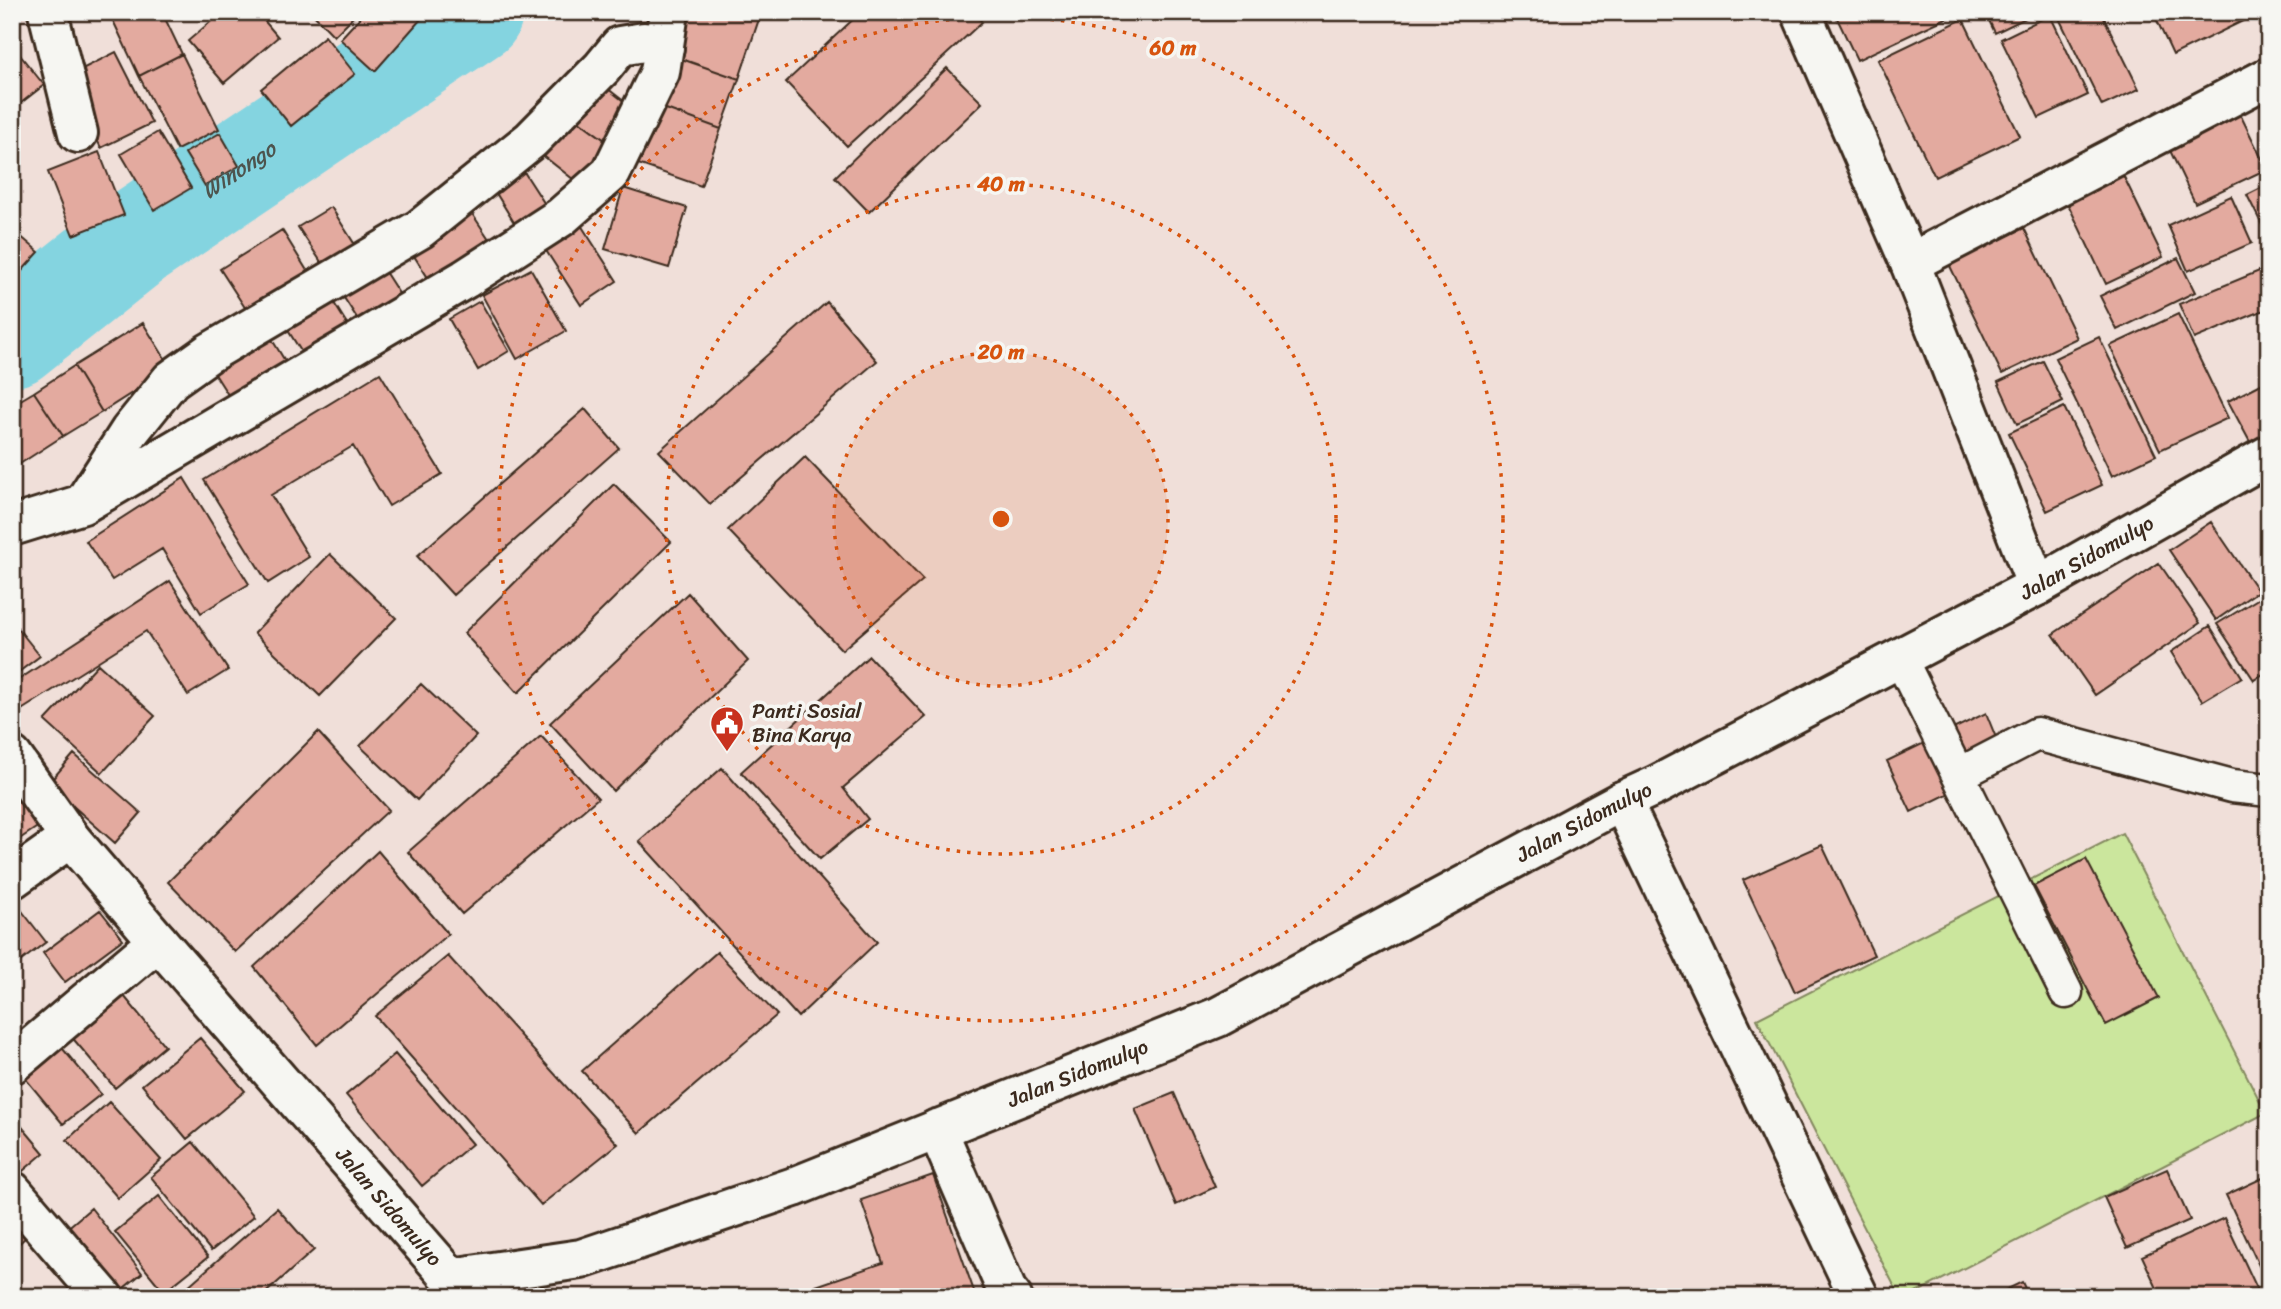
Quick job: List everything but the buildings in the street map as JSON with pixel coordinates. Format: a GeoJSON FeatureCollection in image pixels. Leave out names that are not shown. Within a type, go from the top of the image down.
{"type":"FeatureCollection","features":[{"type":"Feature","properties":{"kind":"street"},"geometry":{"type":"LineString","coordinates":[[48,12],[78,133]]}},
{"type":"Feature","properties":{"kind":"street"},"geometry":{"type":"LineString","coordinates":[[1801,12],[1910,263],[2037,586]]}},
{"type":"Feature","properties":{"kind":"street"},"geometry":{"type":"LineString","coordinates":[[83,504],[130,431],[171,380],[209,353],[430,222],[531,140],[603,68],[620,46],[644,42],[666,29]]}},
{"type":"Feature","properties":{"kind":"street"},"geometry":{"type":"LineString","coordinates":[[12,526],[83,504],[465,279],[561,217],[611,173],[660,72],[666,29]]}},
{"type":"Feature","properties":{"kind":"street"},"geometry":{"type":"LineString","coordinates":[[1910,263],[2269,76]]}},
{"type":"Feature","properties":{"kind":"street","name":"Jalan Sidomulyo"},"geometry":{"type":"LineString","coordinates":[[12,756],[70,838],[158,941],[440,1287],[581,1259],[794,1186],[1218,1017],[1622,801],[2037,586],[2269,456]]}},
{"type":"Feature","properties":{"kind":"street"},"geometry":{"type":"LineString","coordinates":[[1622,801],[1858,1297]]}},
{"type":"Feature","properties":{"kind":"street"},"geometry":{"type":"LineString","coordinates":[[12,879],[70,838]]}},
{"type":"Feature","properties":{"kind":"street"},"geometry":{"type":"LineString","coordinates":[[12,1064],[158,941]]}},
{"type":"Feature","properties":{"kind":"street"},"geometry":{"type":"LineString","coordinates":[[937,1129],[1007,1291],[1012,1297]]}},
{"type":"Feature","properties":{"kind":"street"},"geometry":{"type":"LineString","coordinates":[[12,1191],[103,1297]]}},
{"type":"Feature","properties":{"kind":"lane"},"geometry":{"type":"LineString","coordinates":[[1900,658],[2066,992]]}},
{"type":"Feature","properties":{"kind":"lane"},"geometry":{"type":"LineString","coordinates":[[1958,775],[2037,734],[2232,786],[2269,790]]}},
{"type":"Feature","properties":{"kind":"green space"},"geometry":{"type":"Polygon","coordinates":[[[2122,833],[2266,1113],[1908,1297],[1900,1297],[1757,1019],[2122,833]]]}},
{"type":"Feature","properties":{"kind":"waterway","name":"Winongo"},"geometry":{"type":"LineString","coordinates":[[12,337],[135,239],[473,12]]}},
{"type":"Feature","properties":{"kind":"place","name":"Panti Sosial Bina Karya"},"geometry":{"type":"Point","coordinates":[727,753]}}]}
